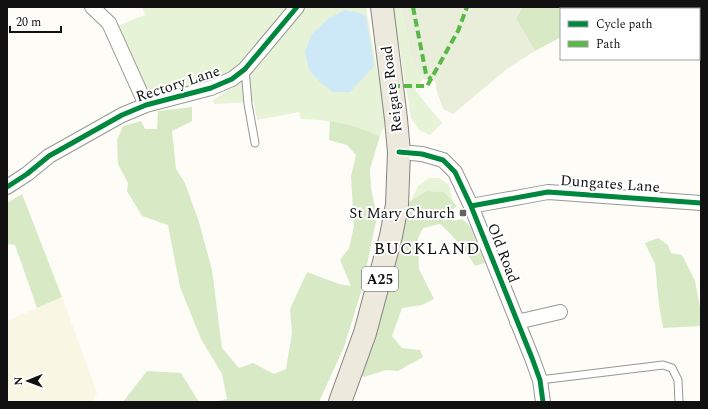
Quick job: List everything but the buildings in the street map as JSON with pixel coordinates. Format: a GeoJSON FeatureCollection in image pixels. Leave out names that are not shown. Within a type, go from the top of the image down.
{"type":"FeatureCollection","features":[{"type":"Feature","properties":{"kind":"main road","name":"Reigate Road"},"geometry":{"type":"LineString","coordinates":[[340,402],[366,333],[391,236],[397,205],[399,152],[382,7]]}},
{"type":"Feature","properties":{"kind":"street"},"geometry":{"type":"LineString","coordinates":[[92,7],[109,22],[146,105]]}},
{"type":"Feature","properties":{"kind":"street","name":"Rectory Lane"},"geometry":{"type":"LineString","coordinates":[[7,187],[27,174],[49,156],[122,115],[146,105],[210,88],[232,78],[245,69],[297,7]]}},
{"type":"Feature","properties":{"kind":"street","name":"Old Road"},"geometry":{"type":"LineString","coordinates":[[399,152],[422,154],[443,160],[455,172],[471,206],[540,380],[543,402]]}},
{"type":"Feature","properties":{"kind":"street","name":"Dungates Lane"},"geometry":{"type":"LineString","coordinates":[[471,206],[548,192],[701,203]]}},
{"type":"Feature","properties":{"kind":"street"},"geometry":{"type":"LineString","coordinates":[[517,322],[560,312]]}},
{"type":"Feature","properties":{"kind":"lane"},"geometry":{"type":"LineString","coordinates":[[245,69],[248,104],[255,143]]}},
{"type":"Feature","properties":{"kind":"lane"},"geometry":{"type":"LineString","coordinates":[[540,380],[663,365],[672,368],[678,380],[679,402]]}},
{"type":"Feature","properties":{"kind":"shaded area"},"geometry":{"type":"Polygon","coordinates":[[[62,297],[97,393],[93,402],[7,402],[7,321],[62,297]]]}},
{"type":"Feature","properties":{"kind":"green space"},"geometry":{"type":"Polygon","coordinates":[[[142,7],[288,7],[230,73],[207,84],[158,96],[148,91],[117,26],[145,15],[142,7]]]}},
{"type":"Feature","properties":{"kind":"green space"},"geometry":{"type":"Polygon","coordinates":[[[305,7],[366,7],[386,122],[380,136],[351,125],[320,120],[301,119],[299,112],[257,120],[254,102],[214,104],[213,100],[241,82],[288,30],[305,7]]]}},
{"type":"Feature","properties":{"kind":"green space"},"geometry":{"type":"Polygon","coordinates":[[[393,7],[401,7],[412,63],[423,79],[415,90],[442,123],[430,135],[419,130],[411,118],[393,7]]]}},
{"type":"Feature","properties":{"kind":"green space"},"geometry":{"type":"Polygon","coordinates":[[[401,7],[522,7],[516,19],[535,51],[507,69],[453,114],[443,109],[436,89],[436,82],[423,79],[412,63],[401,7]]]}},
{"type":"Feature","properties":{"kind":"green space"},"geometry":{"type":"Polygon","coordinates":[[[522,7],[602,8],[560,8],[560,38],[535,51],[516,19],[522,7]]]}},
{"type":"Feature","properties":{"kind":"green space"},"geometry":{"type":"Polygon","coordinates":[[[192,107],[192,121],[172,131],[176,169],[185,183],[199,222],[212,270],[222,348],[239,368],[253,363],[274,374],[286,369],[292,333],[290,309],[307,272],[339,284],[351,286],[340,260],[349,248],[354,226],[351,176],[356,155],[347,145],[329,140],[330,121],[351,125],[380,136],[370,169],[371,188],[377,217],[362,289],[344,347],[319,402],[214,402],[227,399],[222,374],[201,339],[180,287],[168,225],[142,216],[127,191],[128,183],[118,164],[117,140],[123,126],[141,121],[145,129],[157,129],[158,111],[192,107]]]}},
{"type":"Feature","properties":{"kind":"green space"},"geometry":{"type":"Polygon","coordinates":[[[429,178],[439,178],[449,185],[453,202],[444,192],[427,191],[411,201],[418,186],[429,178]]]}},
{"type":"Feature","properties":{"kind":"green space"},"geometry":{"type":"Polygon","coordinates":[[[427,191],[444,192],[457,206],[450,212],[453,221],[462,219],[470,226],[485,263],[475,266],[459,244],[440,224],[423,228],[418,238],[419,269],[434,299],[422,305],[402,308],[392,336],[402,348],[420,350],[423,357],[398,371],[386,370],[364,377],[361,375],[403,218],[410,201],[427,191]]]}},
{"type":"Feature","properties":{"kind":"green space"},"geometry":{"type":"Polygon","coordinates":[[[22,194],[62,297],[37,308],[15,245],[7,244],[7,203],[22,194]]]}},
{"type":"Feature","properties":{"kind":"green space"},"geometry":{"type":"Polygon","coordinates":[[[658,238],[668,245],[671,253],[682,255],[695,281],[701,312],[701,326],[663,328],[655,264],[645,243],[658,238]]]}},
{"type":"Feature","properties":{"kind":"green space"},"geometry":{"type":"Polygon","coordinates":[[[147,371],[181,373],[199,402],[123,402],[147,371]]]}},
{"type":"Feature","properties":{"kind":"water"},"geometry":{"type":"Polygon","coordinates":[[[345,10],[360,13],[366,16],[374,66],[350,92],[333,92],[319,81],[309,70],[305,51],[312,34],[328,19],[345,10]]]}},
{"type":"Feature","properties":{"kind":"marked path"},"geometry":{"type":"LineString","coordinates":[[413,7],[426,74],[431,79]]}},
{"type":"Feature","properties":{"kind":"marked path"},"geometry":{"type":"LineString","coordinates":[[392,86],[427,86],[458,31],[467,7]]}},
{"type":"Feature","properties":{"kind":"cycle path"},"geometry":{"type":"LineString","coordinates":[[7,187],[27,174],[49,156],[122,115],[146,105],[211,88],[232,79],[245,69],[297,7]]}},
{"type":"Feature","properties":{"kind":"cycle path"},"geometry":{"type":"LineString","coordinates":[[399,152],[422,154],[443,160],[455,172],[471,206],[532,358],[540,380],[543,402]]}},
{"type":"Feature","properties":{"kind":"cycle path"},"geometry":{"type":"LineString","coordinates":[[471,206],[548,192],[701,203]]}},
{"type":"Feature","properties":{"kind":"place","name":"St Mary Church"},"geometry":{"type":"Point","coordinates":[463,213]}},
{"type":"Feature","properties":{"kind":"district","name":"BUCKLAND"},"geometry":{"type":"Point","coordinates":[427,249]}}]}
